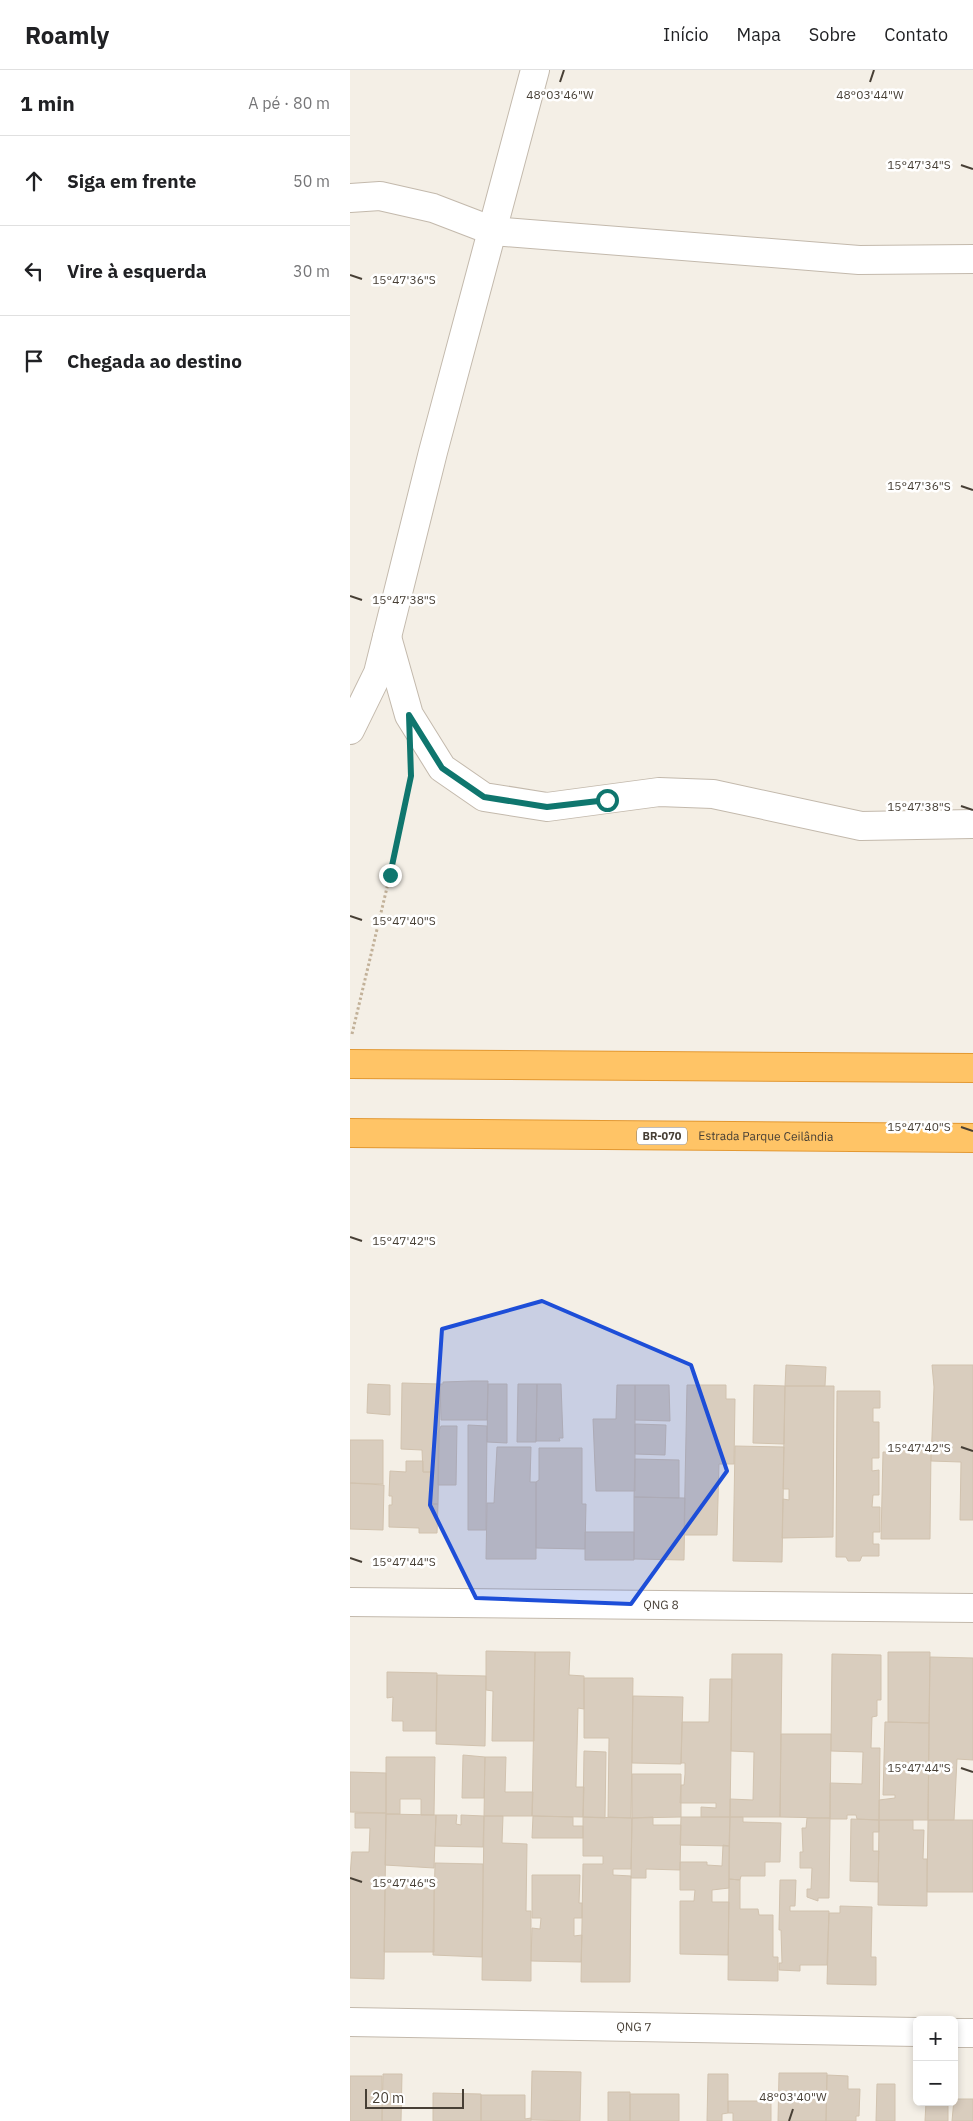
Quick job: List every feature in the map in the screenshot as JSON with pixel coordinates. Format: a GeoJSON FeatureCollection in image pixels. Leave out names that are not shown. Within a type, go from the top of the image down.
{"type":"FeatureCollection","features":[{"type":"Feature","properties":{"kind":"highway"},"geometry":{"type":"LineString","coordinates":[[350,1064],[973,1068]]}},
{"type":"Feature","properties":{"kind":"highway","name":"Estrada Parque Ceilândia"},"geometry":{"type":"LineString","coordinates":[[350,1133],[973,1138]]}},
{"type":"Feature","properties":{"kind":"street"},"geometry":{"type":"LineString","coordinates":[[350,730],[378,673],[433,452],[493,230],[526,76]]}},
{"type":"Feature","properties":{"kind":"street"},"geometry":{"type":"LineString","coordinates":[[350,198],[380,196],[433,208],[493,230],[859,260],[973,259]]}},
{"type":"Feature","properties":{"kind":"street"},"geometry":{"type":"LineString","coordinates":[[387,637],[409,715],[442,768],[484,797],[547,807],[659,792],[713,794],[861,826],[973,824]]}},
{"type":"Feature","properties":{"kind":"street","name":"QNG 8"},"geometry":{"type":"LineString","coordinates":[[350,1602],[973,1608]]}},
{"type":"Feature","properties":{"kind":"street","name":"QNG 7"},"geometry":{"type":"LineString","coordinates":[[350,2022],[913,2032]]}},
{"type":"Feature","properties":{"kind":"street"},"geometry":{"type":"LineString","coordinates":[[958,2033],[973,2033]]}},
{"type":"Feature","properties":{"kind":"path"},"geometry":{"type":"LineString","coordinates":[[350,1042],[390,875],[411,776],[411,767]]}},
{"type":"Feature","properties":{"kind":"highlighted area"},"geometry":{"type":"Polygon","coordinates":[[[542,1301],[691,1365],[727,1471],[631,1604],[476,1598],[430,1505],[442,1329],[542,1301]]]}},
{"type":"Feature","properties":{"kind":"building"},"geometry":{"type":"Polygon","coordinates":[[[786,1365],[826,1367],[825,1386],[785,1386],[786,1365]]]}},
{"type":"Feature","properties":{"kind":"building"},"geometry":{"type":"Polygon","coordinates":[[[932,1365],[973,1365],[973,1520],[960,1520],[961,1462],[931,1461],[934,1387],[932,1365]]]}},
{"type":"Feature","properties":{"kind":"building"},"geometry":{"type":"Polygon","coordinates":[[[488,1381],[487,1420],[441,1420],[440,1384],[443,1384],[443,1382],[488,1381]]]}},
{"type":"Feature","properties":{"kind":"building"},"geometry":{"type":"Polygon","coordinates":[[[402,1383],[440,1384],[438,1504],[431,1504],[431,1472],[423,1472],[422,1450],[401,1449],[402,1383]]]}},
{"type":"Feature","properties":{"kind":"building"},"geometry":{"type":"Polygon","coordinates":[[[368,1384],[390,1385],[390,1415],[367,1413],[368,1384]]]}},
{"type":"Feature","properties":{"kind":"building"},"geometry":{"type":"Polygon","coordinates":[[[488,1384],[507,1384],[507,1443],[487,1442],[488,1384]]]}},
{"type":"Feature","properties":{"kind":"building"},"geometry":{"type":"Polygon","coordinates":[[[518,1384],[537,1384],[536,1442],[517,1442],[518,1384]]]}},
{"type":"Feature","properties":{"kind":"building"},"geometry":{"type":"Polygon","coordinates":[[[537,1384],[561,1384],[563,1438],[559,1438],[560,1441],[536,1441],[537,1384]]]}},
{"type":"Feature","properties":{"kind":"building"},"geometry":{"type":"Polygon","coordinates":[[[617,1385],[635,1385],[635,1491],[596,1491],[593,1419],[616,1419],[617,1385]]]}},
{"type":"Feature","properties":{"kind":"building"},"geometry":{"type":"Polygon","coordinates":[[[635,1385],[669,1385],[670,1421],[635,1420],[635,1385]]]}},
{"type":"Feature","properties":{"kind":"building"},"geometry":{"type":"Polygon","coordinates":[[[687,1385],[726,1385],[726,1399],[735,1399],[734,1464],[719,1464],[717,1535],[684,1535],[687,1385]]]}},
{"type":"Feature","properties":{"kind":"building"},"geometry":{"type":"Polygon","coordinates":[[[754,1385],[785,1386],[784,1444],[753,1443],[754,1385]]]}},
{"type":"Feature","properties":{"kind":"building"},"geometry":{"type":"Polygon","coordinates":[[[785,1386],[834,1386],[833,1537],[782,1538],[783,1499],[789,1500],[789,1489],[783,1489],[785,1386]]]}},
{"type":"Feature","properties":{"kind":"building"},"geometry":{"type":"Polygon","coordinates":[[[837,1391],[880,1391],[880,1408],[873,1408],[873,1422],[879,1422],[879,1458],[872,1458],[872,1471],[879,1470],[879,1495],[873,1495],[872,1507],[880,1507],[880,1532],[873,1532],[873,1544],[879,1544],[879,1556],[862,1556],[860,1561],[848,1561],[846,1557],[836,1557],[837,1391]]]}},
{"type":"Feature","properties":{"kind":"building"},"geometry":{"type":"Polygon","coordinates":[[[635,1424],[666,1425],[665,1455],[635,1454],[635,1424]]]}},
{"type":"Feature","properties":{"kind":"building"},"geometry":{"type":"Polygon","coordinates":[[[468,1425],[487,1426],[486,1530],[468,1530],[468,1425]]]}},
{"type":"Feature","properties":{"kind":"building"},"geometry":{"type":"Polygon","coordinates":[[[441,1426],[457,1426],[456,1485],[438,1485],[438,1433],[441,1426]]]}},
{"type":"Feature","properties":{"kind":"building"},"geometry":{"type":"Polygon","coordinates":[[[350,1440],[383,1440],[383,1484],[350,1483],[350,1440]]]}},
{"type":"Feature","properties":{"kind":"building"},"geometry":{"type":"Polygon","coordinates":[[[735,1446],[784,1447],[782,1562],[733,1561],[735,1446]]]}},
{"type":"Feature","properties":{"kind":"building"},"geometry":{"type":"Polygon","coordinates":[[[497,1447],[531,1447],[530,1482],[536,1482],[536,1559],[486,1559],[487,1503],[494,1503],[497,1447]]]}},
{"type":"Feature","properties":{"kind":"building"},"geometry":{"type":"Polygon","coordinates":[[[539,1448],[582,1448],[582,1504],[586,1504],[585,1549],[536,1548],[536,1482],[539,1480],[539,1448]]]}},
{"type":"Feature","properties":{"kind":"building"},"geometry":{"type":"Polygon","coordinates":[[[887,1449],[931,1450],[930,1539],[881,1539],[883,1452],[887,1452],[887,1449]]]}},
{"type":"Feature","properties":{"kind":"building"},"geometry":{"type":"Polygon","coordinates":[[[635,1459],[679,1460],[679,1498],[634,1497],[635,1459]]]}},
{"type":"Feature","properties":{"kind":"building"},"geometry":{"type":"Polygon","coordinates":[[[406,1461],[423,1461],[423,1472],[431,1472],[431,1504],[438,1504],[437,1533],[419,1533],[419,1528],[389,1527],[389,1505],[392,1505],[392,1496],[389,1496],[390,1471],[406,1472],[406,1461]]]}},
{"type":"Feature","properties":{"kind":"building"},"geometry":{"type":"Polygon","coordinates":[[[350,1483],[384,1485],[383,1530],[350,1529],[350,1483]]]}},
{"type":"Feature","properties":{"kind":"building"},"geometry":{"type":"Polygon","coordinates":[[[634,1497],[685,1498],[684,1560],[634,1559],[634,1497]]]}},
{"type":"Feature","properties":{"kind":"building"},"geometry":{"type":"Polygon","coordinates":[[[585,1532],[634,1532],[634,1560],[585,1560],[585,1532]]]}},
{"type":"Feature","properties":{"kind":"building"},"geometry":{"type":"Polygon","coordinates":[[[486,1651],[535,1652],[534,1741],[492,1741],[493,1691],[486,1690],[486,1651]]]}},
{"type":"Feature","properties":{"kind":"building"},"geometry":{"type":"Polygon","coordinates":[[[535,1652],[570,1652],[569,1675],[584,1676],[584,1709],[578,1708],[576,1787],[584,1787],[583,1817],[532,1816],[535,1652]]]}},
{"type":"Feature","properties":{"kind":"building"},"geometry":{"type":"Polygon","coordinates":[[[888,1652],[930,1652],[929,1723],[888,1722],[888,1652]]]}},
{"type":"Feature","properties":{"kind":"building"},"geometry":{"type":"Polygon","coordinates":[[[732,1654],[782,1654],[780,1817],[730,1817],[730,1799],[753,1800],[754,1752],[731,1751],[732,1654]]]}},
{"type":"Feature","properties":{"kind":"building"},"geometry":{"type":"Polygon","coordinates":[[[832,1654],[881,1655],[881,1700],[877,1700],[877,1716],[872,1717],[871,1748],[880,1748],[879,1820],[857,1819],[856,1815],[847,1815],[847,1819],[830,1819],[830,1783],[862,1784],[863,1752],[831,1751],[832,1654]]]}},
{"type":"Feature","properties":{"kind":"building"},"geometry":{"type":"Polygon","coordinates":[[[930,1657],[973,1658],[973,1760],[957,1759],[954,1820],[928,1820],[930,1657]]]}},
{"type":"Feature","properties":{"kind":"building"},"geometry":{"type":"Polygon","coordinates":[[[387,1672],[437,1673],[436,1731],[403,1731],[403,1721],[392,1721],[393,1697],[387,1698],[387,1672]]]}},
{"type":"Feature","properties":{"kind":"building"},"geometry":{"type":"Polygon","coordinates":[[[437,1675],[486,1676],[485,1746],[436,1744],[437,1675]]]}},
{"type":"Feature","properties":{"kind":"building"},"geometry":{"type":"Polygon","coordinates":[[[584,1678],[633,1678],[631,1818],[608,1817],[609,1738],[584,1738],[584,1678]]]}},
{"type":"Feature","properties":{"kind":"building"},"geometry":{"type":"Polygon","coordinates":[[[710,1679],[732,1679],[730,1817],[701,1817],[701,1807],[716,1808],[716,1803],[680,1803],[681,1785],[684,1785],[685,1774],[685,1763],[681,1763],[682,1722],[709,1722],[710,1679]]]}},
{"type":"Feature","properties":{"kind":"building"},"geometry":{"type":"Polygon","coordinates":[[[633,1696],[683,1697],[681,1764],[632,1763],[633,1696]]]}},
{"type":"Feature","properties":{"kind":"building"},"geometry":{"type":"Polygon","coordinates":[[[885,1722],[929,1723],[928,1820],[879,1820],[879,1800],[895,1798],[895,1795],[883,1795],[885,1722]]]}},
{"type":"Feature","properties":{"kind":"building"},"geometry":{"type":"Polygon","coordinates":[[[781,1734],[831,1734],[830,1818],[780,1817],[781,1734]]]}},
{"type":"Feature","properties":{"kind":"building"},"geometry":{"type":"Polygon","coordinates":[[[584,1751],[606,1752],[605,1818],[583,1817],[584,1751]]]}},
{"type":"Feature","properties":{"kind":"building"},"geometry":{"type":"Polygon","coordinates":[[[463,1755],[485,1757],[484,1798],[462,1798],[463,1755]]]}},
{"type":"Feature","properties":{"kind":"building"},"geometry":{"type":"Polygon","coordinates":[[[386,1757],[435,1757],[434,1815],[421,1815],[421,1799],[400,1799],[400,1814],[386,1814],[386,1757]]]}},
{"type":"Feature","properties":{"kind":"building"},"geometry":{"type":"Polygon","coordinates":[[[485,1757],[506,1757],[505,1792],[533,1792],[532,1816],[484,1816],[485,1757]]]}},
{"type":"Feature","properties":{"kind":"building"},"geometry":{"type":"Polygon","coordinates":[[[350,1772],[386,1773],[386,1813],[350,1812],[350,1772]]]}},
{"type":"Feature","properties":{"kind":"building"},"geometry":{"type":"Polygon","coordinates":[[[632,1774],[681,1774],[681,1817],[632,1818],[632,1774]]]}},
{"type":"Feature","properties":{"kind":"building"},"geometry":{"type":"Polygon","coordinates":[[[355,1813],[386,1813],[384,1979],[350,1978],[350,1875],[352,1852],[369,1852],[370,1828],[355,1828],[355,1813]]]}},
{"type":"Feature","properties":{"kind":"building"},"geometry":{"type":"Polygon","coordinates":[[[386,1814],[436,1815],[434,1868],[385,1865],[386,1814]]]}},
{"type":"Feature","properties":{"kind":"building"},"geometry":{"type":"Polygon","coordinates":[[[436,1815],[457,1815],[456,1824],[461,1825],[461,1815],[484,1816],[483,1847],[435,1846],[436,1815]]]}},
{"type":"Feature","properties":{"kind":"building"},"geometry":{"type":"Polygon","coordinates":[[[484,1816],[503,1816],[502,1843],[527,1844],[526,1911],[531,1911],[531,1981],[482,1980],[484,1816]]]}},
{"type":"Feature","properties":{"kind":"building"},"geometry":{"type":"Polygon","coordinates":[[[533,1816],[573,1817],[573,1826],[583,1826],[583,1838],[532,1838],[533,1816]]]}},
{"type":"Feature","properties":{"kind":"building"},"geometry":{"type":"Polygon","coordinates":[[[583,1817],[632,1818],[631,1869],[613,1869],[613,1875],[631,1876],[630,1982],[581,1982],[583,1864],[603,1864],[603,1856],[583,1856],[583,1817]]]}},
{"type":"Feature","properties":{"kind":"building"},"geometry":{"type":"Polygon","coordinates":[[[653,1817],[653,1825],[681,1825],[680,1870],[646,1869],[646,1878],[631,1878],[632,1818],[653,1817]]]}},
{"type":"Feature","properties":{"kind":"building"},"geometry":{"type":"Polygon","coordinates":[[[681,1817],[730,1817],[729,1846],[680,1845],[681,1817]]]}},
{"type":"Feature","properties":{"kind":"building"},"geometry":{"type":"Polygon","coordinates":[[[730,1817],[743,1817],[743,1822],[781,1823],[780,1862],[765,1862],[765,1876],[741,1876],[740,1880],[729,1879],[730,1817]]]}},
{"type":"Feature","properties":{"kind":"building"},"geometry":{"type":"Polygon","coordinates":[[[807,1818],[830,1818],[829,1898],[818,1898],[818,1901],[807,1897],[807,1889],[811,1889],[812,1868],[800,1868],[800,1852],[803,1852],[802,1828],[806,1828],[807,1818]]]}},
{"type":"Feature","properties":{"kind":"building"},"geometry":{"type":"Polygon","coordinates":[[[851,1819],[879,1820],[879,1832],[873,1832],[873,1851],[879,1851],[878,1882],[850,1881],[851,1819]]]}},
{"type":"Feature","properties":{"kind":"building"},"geometry":{"type":"Polygon","coordinates":[[[879,1820],[913,1820],[913,1830],[924,1830],[923,1859],[927,1859],[927,1906],[878,1905],[879,1820]]]}},
{"type":"Feature","properties":{"kind":"building"},"geometry":{"type":"Polygon","coordinates":[[[928,1820],[973,1820],[973,1892],[927,1892],[928,1820]]]}},
{"type":"Feature","properties":{"kind":"building"},"geometry":{"type":"Polygon","coordinates":[[[723,1845],[729,1846],[729,1888],[712,1890],[712,1902],[729,1902],[728,1955],[680,1954],[680,1901],[694,1901],[695,1890],[680,1890],[680,1862],[707,1862],[707,1865],[722,1866],[723,1845]]]}},
{"type":"Feature","properties":{"kind":"building"},"geometry":{"type":"Polygon","coordinates":[[[435,1863],[483,1864],[482,1957],[433,1955],[435,1863]]]}},
{"type":"Feature","properties":{"kind":"building"},"geometry":{"type":"Polygon","coordinates":[[[532,1875],[580,1875],[579,1903],[582,1903],[582,1918],[574,1918],[574,1936],[582,1935],[581,1962],[531,1961],[532,1928],[540,1929],[541,1918],[532,1918],[532,1875]]]}},
{"type":"Feature","properties":{"kind":"building"},"geometry":{"type":"Polygon","coordinates":[[[729,1879],[740,1880],[740,1909],[758,1909],[759,1915],[773,1915],[773,1957],[778,1957],[778,1981],[728,1980],[729,1879]]]}},
{"type":"Feature","properties":{"kind":"building"},"geometry":{"type":"Polygon","coordinates":[[[780,1880],[796,1880],[795,1906],[790,1906],[790,1911],[829,1911],[827,1965],[800,1965],[800,1971],[779,1970],[779,1963],[782,1963],[781,1930],[779,1930],[780,1880]]]}},
{"type":"Feature","properties":{"kind":"building"},"geometry":{"type":"Polygon","coordinates":[[[385,1885],[424,1885],[424,1888],[434,1888],[434,1952],[384,1952],[385,1885]]]}},
{"type":"Feature","properties":{"kind":"building"},"geometry":{"type":"Polygon","coordinates":[[[840,1906],[872,1907],[871,1957],[876,1957],[876,1985],[827,1984],[829,1913],[840,1913],[840,1906]]]}},
{"type":"Feature","properties":{"kind":"building"},"geometry":{"type":"Polygon","coordinates":[[[532,2071],[581,2072],[580,2121],[531,2120],[532,2071]]]}},
{"type":"Feature","properties":{"kind":"building"},"geometry":{"type":"Polygon","coordinates":[[[779,2073],[827,2073],[826,2121],[778,2121],[779,2073]]]}},
{"type":"Feature","properties":{"kind":"building"},"geometry":{"type":"Polygon","coordinates":[[[383,2074],[402,2074],[401,2121],[382,2121],[383,2074]]]}},
{"type":"Feature","properties":{"kind":"building"},"geometry":{"type":"Polygon","coordinates":[[[708,2074],[728,2074],[728,2113],[722,2114],[722,2121],[707,2121],[708,2074]]]}},
{"type":"Feature","properties":{"kind":"building"},"geometry":{"type":"Polygon","coordinates":[[[827,2075],[848,2076],[848,2089],[860,2089],[859,2116],[856,2116],[856,2121],[826,2121],[827,2075]]]}},
{"type":"Feature","properties":{"kind":"building"},"geometry":{"type":"Polygon","coordinates":[[[350,2076],[382,2076],[382,2121],[350,2121],[350,2076]]]}},
{"type":"Feature","properties":{"kind":"building"},"geometry":{"type":"Polygon","coordinates":[[[877,2084],[895,2084],[895,2121],[876,2121],[877,2084]]]}},
{"type":"Feature","properties":{"kind":"building"},"geometry":{"type":"Polygon","coordinates":[[[608,2092],[630,2092],[630,2121],[608,2121],[608,2092]]]}},
{"type":"Feature","properties":{"kind":"building"},"geometry":{"type":"Polygon","coordinates":[[[433,2093],[481,2094],[481,2121],[433,2121],[433,2093]]]}},
{"type":"Feature","properties":{"kind":"building"},"geometry":{"type":"Polygon","coordinates":[[[630,2094],[679,2094],[679,2121],[630,2121],[630,2094]]]}},
{"type":"Feature","properties":{"kind":"building"},"geometry":{"type":"Polygon","coordinates":[[[481,2095],[525,2095],[525,2119],[531,2118],[531,2121],[481,2121],[481,2095]]]}},
{"type":"Feature","properties":{"kind":"building"},"geometry":{"type":"Polygon","coordinates":[[[958,2099],[973,2099],[973,2121],[952,2121],[953,2106],[958,2106],[958,2099]]]}},
{"type":"Feature","properties":{"kind":"building"},"geometry":{"type":"Polygon","coordinates":[[[728,2101],[771,2101],[771,2121],[733,2121],[733,2113],[728,2113],[728,2101]]]}},
{"type":"Feature","properties":{"kind":"building"},"geometry":{"type":"Polygon","coordinates":[[[926,2106],[948,2106],[948,2121],[925,2121],[926,2106]]]}},
{"type":"Feature","properties":{"kind":"route"},"geometry":{"type":"LineString","coordinates":[[390,875],[411,776],[409,715],[442,768],[484,797],[547,807],[607,800]]}}]}
